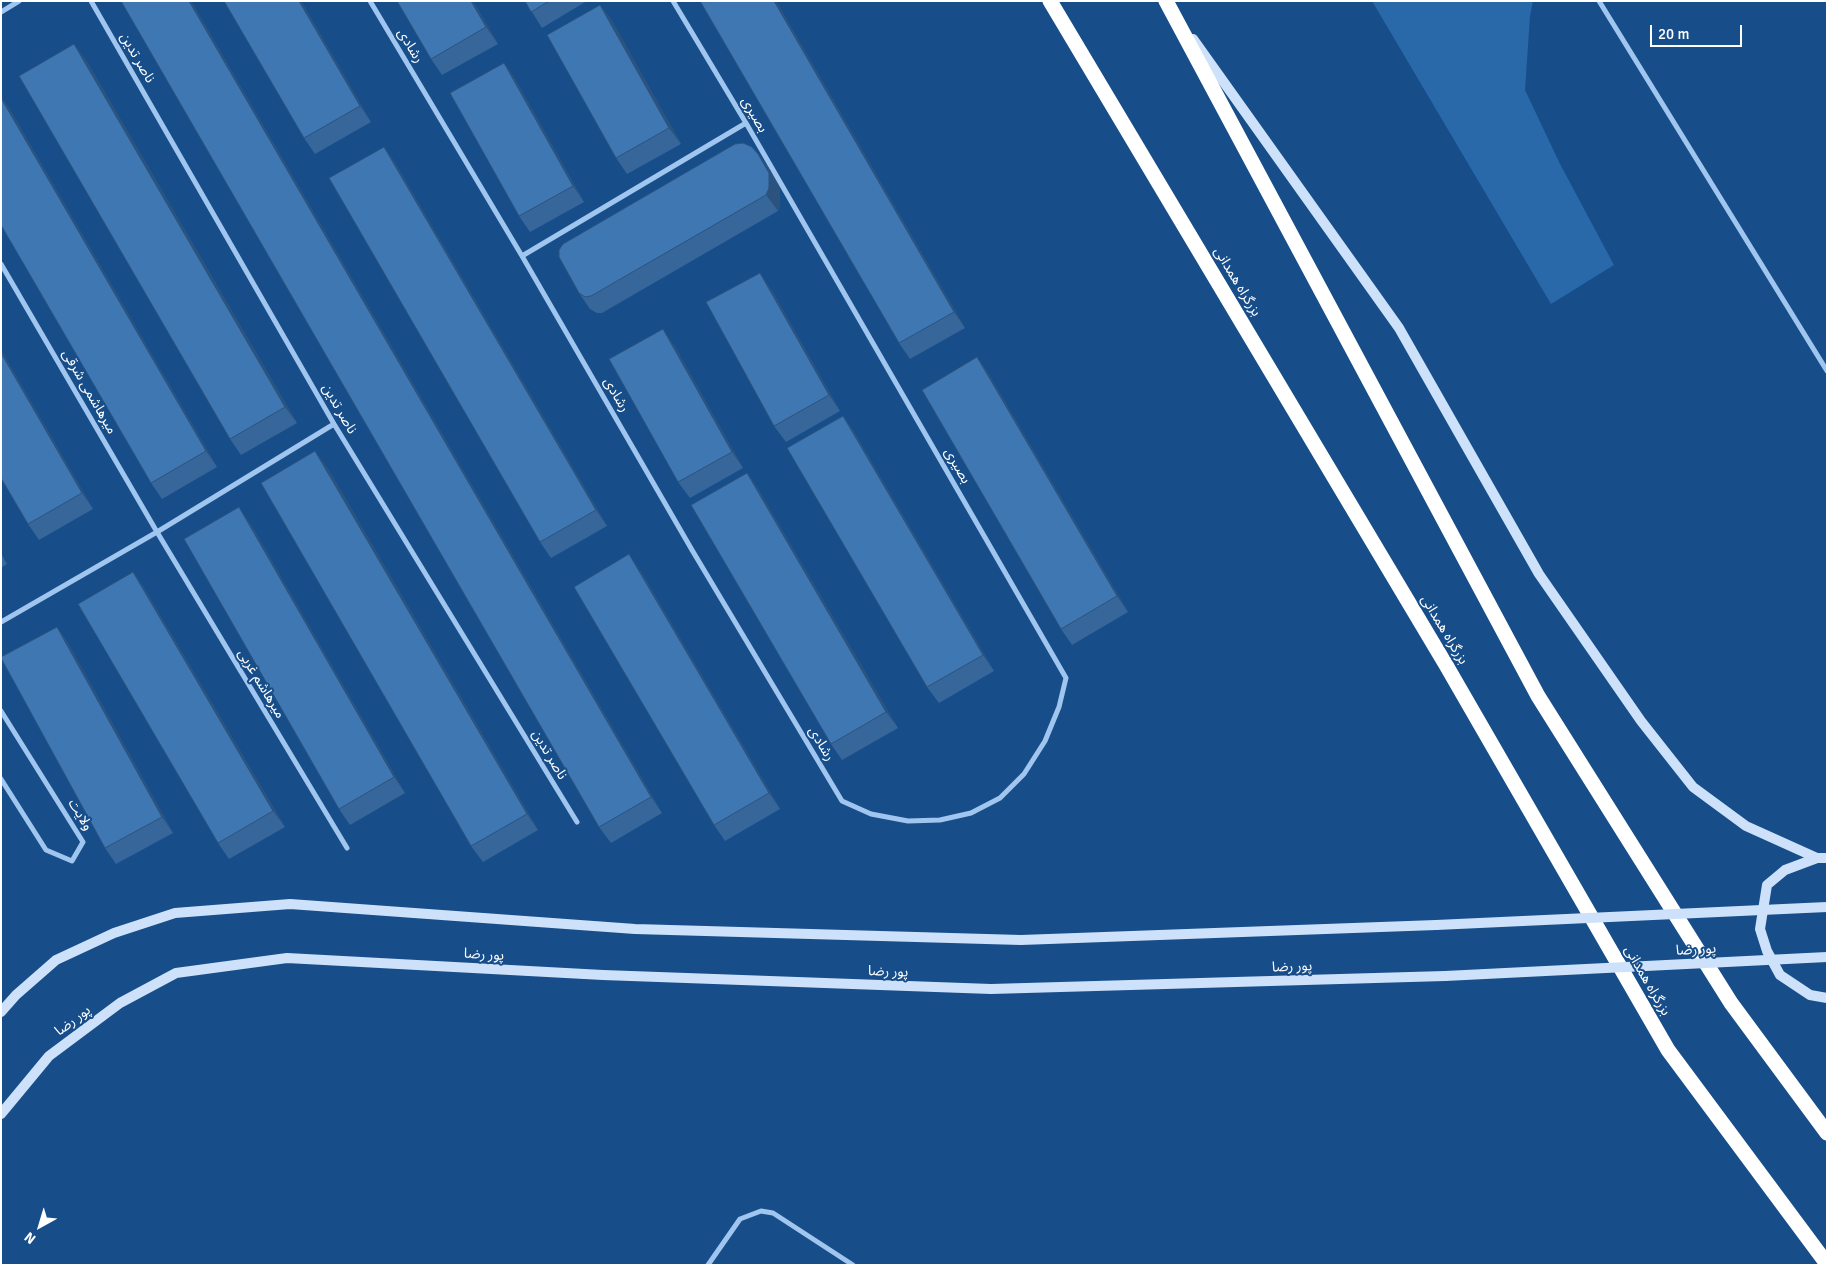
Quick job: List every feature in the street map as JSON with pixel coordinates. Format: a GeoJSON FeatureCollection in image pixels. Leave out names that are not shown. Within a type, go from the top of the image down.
{"type":"FeatureCollection","features":[{"type":"Feature","properties":{"kind":"highway","name":"بزرگراه همدانی"},"geometry":{"type":"LineString","coordinates":[[1050,1],[1441,656],[1668,1050],[1827,1264]]}},
{"type":"Feature","properties":{"kind":"highway"},"geometry":{"type":"LineString","coordinates":[[1166,2],[1538,696],[1731,1002],[1827,1133]]}},
{"type":"Feature","properties":{"kind":"street"},"geometry":{"type":"LineString","coordinates":[[1,12],[19,1]]}},
{"type":"Feature","properties":{"kind":"street","name":"ناصر تدین"},"geometry":{"type":"LineString","coordinates":[[91,1],[334,424],[577,822]]}},
{"type":"Feature","properties":{"kind":"street","name":"رشادی"},"geometry":{"type":"LineString","coordinates":[[370,1],[522,256],[692,550],[842,801]]}},
{"type":"Feature","properties":{"kind":"street","name":"بصیری"},"geometry":{"type":"LineString","coordinates":[[673,1],[746,123],[1066,678],[1059,707],[1045,741],[1024,774],[1000,798],[972,813],[940,820],[908,821],[871,814],[842,801]]}},
{"type":"Feature","properties":{"kind":"street"},"geometry":{"type":"LineString","coordinates":[[1600,1],[1827,371]]}},
{"type":"Feature","properties":{"kind":"street"},"geometry":{"type":"LineString","coordinates":[[1166,2],[1399,328],[1539,574],[1641,721],[1693,787],[1746,826],[1822,858]]}},
{"type":"Feature","properties":{"kind":"street"},"geometry":{"type":"LineString","coordinates":[[522,256],[746,123]]}},
{"type":"Feature","properties":{"kind":"street","name":"میرهاشمی شرقی"},"geometry":{"type":"LineString","coordinates":[[1,264],[157,532]]}},
{"type":"Feature","properties":{"kind":"street"},"geometry":{"type":"LineString","coordinates":[[1,622],[157,532],[334,424]]}},
{"type":"Feature","properties":{"kind":"street","name":"میرهاشم غربی"},"geometry":{"type":"LineString","coordinates":[[157,532],[347,848]]}},
{"type":"Feature","properties":{"kind":"street","name":"ولایت"},"geometry":{"type":"LineString","coordinates":[[1,712],[83,842],[72,861],[46,850],[1,779]]}},
{"type":"Feature","properties":{"kind":"street"},"geometry":{"type":"LineString","coordinates":[[1822,858],[1785,870],[1767,885],[1760,929],[1767,951],[1780,975],[1810,995],[1827,998]]}},
{"type":"Feature","properties":{"kind":"street"},"geometry":{"type":"LineString","coordinates":[[1,1012],[16,995],[56,960],[114,933],[175,913],[290,904],[635,929],[1021,940],[1827,908]]}},
{"type":"Feature","properties":{"kind":"street","name":"پور رضا"},"geometry":{"type":"LineString","coordinates":[[1,1114],[49,1056],[128,999],[176,973],[287,958],[603,975],[991,989],[1445,976],[1827,957]]}},
{"type":"Feature","properties":{"kind":"street"},"geometry":{"type":"LineString","coordinates":[[708,1265],[740,1219],[761,1211],[773,1213],[853,1265]]}},
{"type":"Feature","properties":{"kind":"shaded area"},"geometry":{"type":"Polygon","coordinates":[[[1372,1],[1533,1],[1530,16],[1525,90],[1560,164],[1614,265],[1551,304],[1372,1]]]}},
{"type":"Feature","properties":{"kind":"building"},"geometry":{"type":"Polygon","coordinates":[[[121,1],[189,1],[651,797],[599,827],[121,1]]]}},
{"type":"Feature","properties":{"kind":"building"},"geometry":{"type":"Polygon","coordinates":[[[224,1],[299,1],[360,106],[304,138],[224,1]]]}},
{"type":"Feature","properties":{"kind":"building"},"geometry":{"type":"Polygon","coordinates":[[[397,1],[471,1],[486,27],[431,59],[397,1]]]}},
{"type":"Feature","properties":{"kind":"building"},"geometry":{"type":"Polygon","coordinates":[[[525,1],[549,1],[531,12],[525,1]]]}},
{"type":"Feature","properties":{"kind":"building"},"geometry":{"type":"Polygon","coordinates":[[[700,1],[774,1],[954,312],[899,343],[700,1]]]}},
{"type":"Feature","properties":{"kind":"building"},"geometry":{"type":"Polygon","coordinates":[[[600,5],[669,128],[616,158],[547,35],[600,5]]]}},
{"type":"Feature","properties":{"kind":"building"},"geometry":{"type":"Polygon","coordinates":[[[74,44],[285,407],[230,439],[19,76],[74,44]]]}},
{"type":"Feature","properties":{"kind":"building"},"geometry":{"type":"Polygon","coordinates":[[[504,63],[573,186],[519,216],[450,93],[504,63]]]}},
{"type":"Feature","properties":{"kind":"building"},"geometry":{"type":"Polygon","coordinates":[[[1,98],[206,451],[151,483],[1,225],[1,98]]]}},
{"type":"Feature","properties":{"kind":"building"},"geometry":{"type":"Polygon","coordinates":[[[743,143],[752,147],[769,173],[769,188],[766,195],[591,296],[585,297],[579,293],[559,257],[559,250],[563,244],[735,144],[743,143]]]}},
{"type":"Feature","properties":{"kind":"building"},"geometry":{"type":"Polygon","coordinates":[[[384,147],[596,510],[540,542],[329,178],[384,147]]]}},
{"type":"Feature","properties":{"kind":"building"},"geometry":{"type":"Polygon","coordinates":[[[760,273],[829,395],[774,426],[706,302],[760,273]]]}},
{"type":"Feature","properties":{"kind":"building"},"geometry":{"type":"Polygon","coordinates":[[[663,329],[732,452],[678,482],[609,359],[663,329]]]}},
{"type":"Feature","properties":{"kind":"building"},"geometry":{"type":"Polygon","coordinates":[[[1,353],[82,493],[28,524],[1,478],[1,353]]]}},
{"type":"Feature","properties":{"kind":"building"},"geometry":{"type":"Polygon","coordinates":[[[977,357],[1117,596],[1061,629],[922,390],[977,357]]]}},
{"type":"Feature","properties":{"kind":"building"},"geometry":{"type":"Polygon","coordinates":[[[843,416],[983,655],[927,687],[787,448],[843,416]]]}},
{"type":"Feature","properties":{"kind":"building"},"geometry":{"type":"Polygon","coordinates":[[[315,451],[527,814],[471,846],[261,483],[315,451]]]}},
{"type":"Feature","properties":{"kind":"building"},"geometry":{"type":"Polygon","coordinates":[[[747,473],[886,712],[831,744],[691,505],[747,473]]]}},
{"type":"Feature","properties":{"kind":"building"},"geometry":{"type":"Polygon","coordinates":[[[239,507],[394,777],[339,809],[184,539],[239,507]]]}},
{"type":"Feature","properties":{"kind":"building"},"geometry":{"type":"Polygon","coordinates":[[[629,554],[769,793],[714,825],[574,587],[629,554]]]}},
{"type":"Feature","properties":{"kind":"building"},"geometry":{"type":"Polygon","coordinates":[[[133,572],[273,811],[218,843],[78,604],[133,572]]]}},
{"type":"Feature","properties":{"kind":"building"},"geometry":{"type":"Polygon","coordinates":[[[57,627],[162,817],[105,848],[1,658],[57,627]]]}}]}
